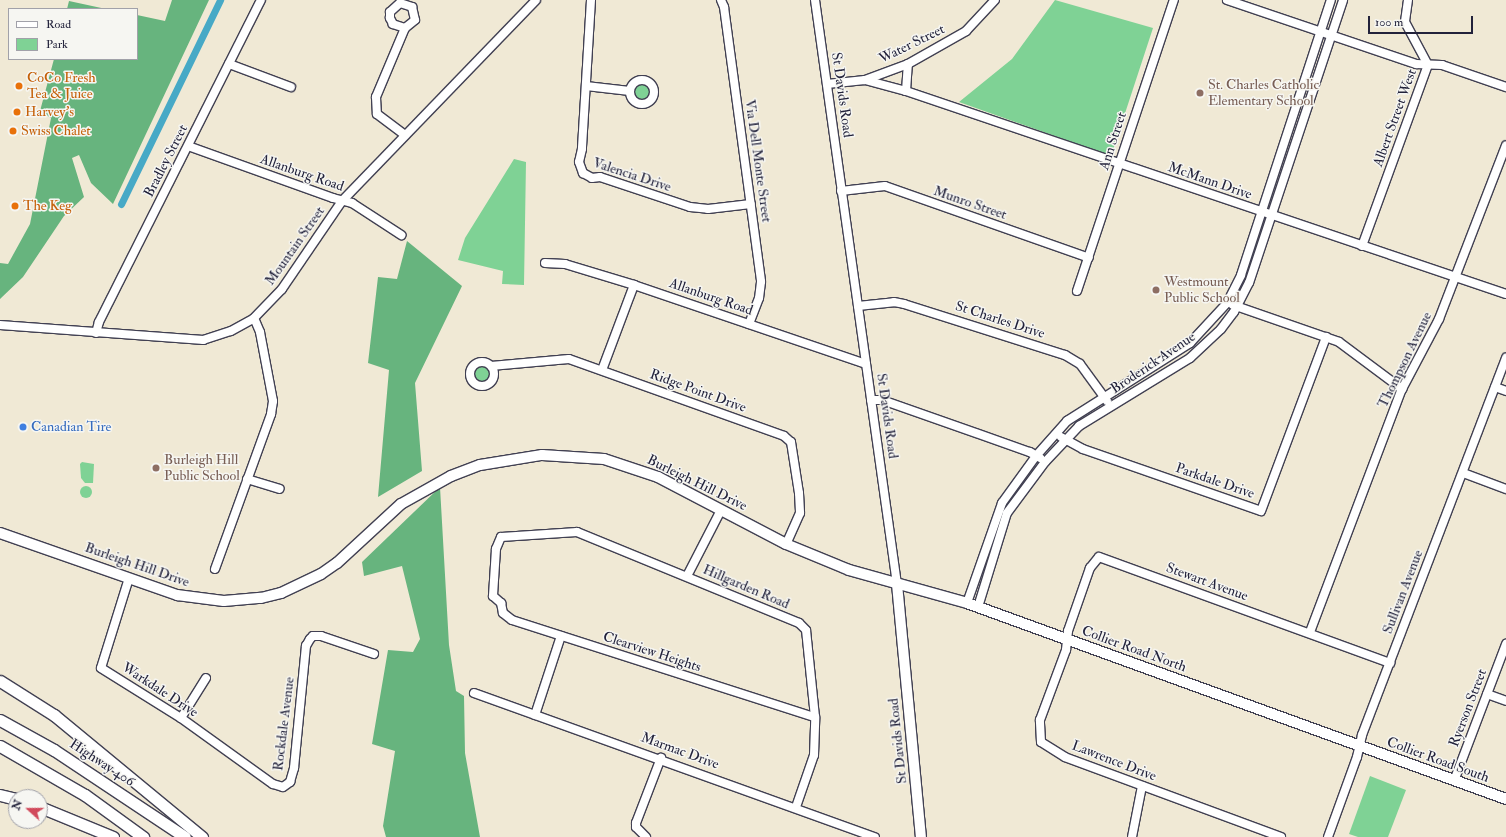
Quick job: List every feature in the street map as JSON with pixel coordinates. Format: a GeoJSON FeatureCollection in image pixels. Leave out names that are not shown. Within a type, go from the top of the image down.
{"type":"FeatureCollection","features":[{"type":"Feature","properties":{"kind":"highway"},"geometry":{"type":"LineString","coordinates":[[0,681],[54,715],[202,837]]}},
{"type":"Feature","properties":{"kind":"highway","name":"Highway 406"},"geometry":{"type":"LineString","coordinates":[[0,720],[54,750],[185,837]]}},
{"type":"Feature","properties":{"kind":"highway"},"geometry":{"type":"LineString","coordinates":[[0,746],[85,795],[143,837]]}},
{"type":"Feature","properties":{"kind":"highway"},"geometry":{"type":"LineString","coordinates":[[48,810],[114,837]]}},
{"type":"Feature","properties":{"kind":"main road","name":"Burleigh Hill Drive"},"geometry":{"type":"LineString","coordinates":[[0,533],[177,595],[198,600],[224,601],[281,593],[302,584],[337,563],[378,523],[426,488],[480,465],[542,454],[585,456],[630,467],[658,477],[786,544],[849,570],[897,584]]}},
{"type":"Feature","properties":{"kind":"main road","name":"Collier Road North"},"geometry":{"type":"LineString","coordinates":[[897,584],[967,603],[1360,746]]}},
{"type":"Feature","properties":{"kind":"main road","name":"St Davids Road"},"geometry":{"type":"LineString","coordinates":[[897,584],[922,837]]}},
{"type":"Feature","properties":{"kind":"main road","name":"Collier Road South"},"geometry":{"type":"LineString","coordinates":[[1360,746],[1506,800]]}},
{"type":"Feature","properties":{"kind":"street","name":"Bradley Street"},"geometry":{"type":"LineString","coordinates":[[96,333],[261,0]]}},
{"type":"Feature","properties":{"kind":"street","name":"Mountain Street"},"geometry":{"type":"LineString","coordinates":[[0,325],[203,340],[231,331],[254,318],[282,289],[342,201],[536,0]]}},
{"type":"Feature","properties":{"kind":"street","name":"Valencia Drive"},"geometry":{"type":"LineString","coordinates":[[591,0],[582,150],[579,162],[583,173],[592,178],[600,177],[690,207],[708,209],[751,204]]}},
{"type":"Feature","properties":{"kind":"street","name":"Via Dell Monte Street"},"geometry":{"type":"LineString","coordinates":[[721,0],[724,7],[761,282],[759,298],[749,324]]}},
{"type":"Feature","properties":{"kind":"street","name":"St Davids Road"},"geometry":{"type":"LineString","coordinates":[[815,0],[897,584]]}},
{"type":"Feature","properties":{"kind":"street","name":"Water Street"},"geometry":{"type":"LineString","coordinates":[[827,84],[865,80],[908,64],[966,31],[995,0]]}},
{"type":"Feature","properties":{"kind":"street","name":"Ann Street"},"geometry":{"type":"LineString","coordinates":[[1077,291],[1174,0]]}},
{"type":"Feature","properties":{"kind":"street"},"geometry":{"type":"LineString","coordinates":[[1227,0],[1416,64],[1442,65],[1506,87]]}},
{"type":"Feature","properties":{"kind":"street","name":"Broderick Avenue"},"geometry":{"type":"LineString","coordinates":[[967,603],[1002,502],[1036,456],[1067,421],[1190,343],[1227,302],[1236,287],[1262,213],[1332,0]]}},
{"type":"Feature","properties":{"kind":"street","name":"Broderick Avenue"},"geometry":{"type":"LineString","coordinates":[[978,607],[1007,513],[1045,462],[1064,440],[1079,426],[1190,358],[1221,329],[1237,307],[1249,283],[1343,0]]}},
{"type":"Feature","properties":{"kind":"street","name":"Albert Street West"},"geometry":{"type":"LineString","coordinates":[[1362,246],[1428,65],[1405,22],[1408,0]]}},
{"type":"Feature","properties":{"kind":"street"},"geometry":{"type":"LineString","coordinates":[[405,28],[376,97],[377,114],[405,135]]}},
{"type":"Feature","properties":{"kind":"street"},"geometry":{"type":"LineString","coordinates":[[229,64],[291,88]]}},
{"type":"Feature","properties":{"kind":"street"},"geometry":{"type":"LineString","coordinates":[[906,91],[908,64]]}},
{"type":"Feature","properties":{"kind":"street","name":"McMann Drive"},"geometry":{"type":"LineString","coordinates":[[865,80],[906,91],[1262,213],[1506,294]]}},
{"type":"Feature","properties":{"kind":"street"},"geometry":{"type":"LineString","coordinates":[[586,86],[630,91]]}},
{"type":"Feature","properties":{"kind":"street","name":"Thompson Avenue"},"geometry":{"type":"LineString","coordinates":[[1310,632],[1402,389],[1440,319],[1457,278],[1506,145]]}},
{"type":"Feature","properties":{"kind":"street","name":"Allanburg Road"},"geometry":{"type":"LineString","coordinates":[[188,146],[342,201],[352,203],[401,235]]}},
{"type":"Feature","properties":{"kind":"street","name":"Munro Street"},"geometry":{"type":"LineString","coordinates":[[841,191],[885,186],[1089,258]]}},
{"type":"Feature","properties":{"kind":"street","name":"Allanburg Road"},"geometry":{"type":"LineString","coordinates":[[545,263],[565,264],[634,285],[866,364]]}},
{"type":"Feature","properties":{"kind":"street"},"geometry":{"type":"LineString","coordinates":[[602,370],[634,285]]}},
{"type":"Feature","properties":{"kind":"street","name":"St Charles Drive"},"geometry":{"type":"LineString","coordinates":[[858,306],[894,302],[904,304],[1065,354],[1080,364],[1111,407]]}},
{"type":"Feature","properties":{"kind":"street"},"geometry":{"type":"LineString","coordinates":[[1227,302],[1237,307],[1326,337],[1349,348],[1402,389]]}},
{"type":"Feature","properties":{"kind":"street"},"geometry":{"type":"LineString","coordinates":[[215,569],[271,414],[273,401],[260,332],[254,318]]}},
{"type":"Feature","properties":{"kind":"street","name":"Parkdale Drive"},"geometry":{"type":"LineString","coordinates":[[1056,433],[1064,440],[1083,449],[1261,511],[1326,337]]}},
{"type":"Feature","properties":{"kind":"street","name":"Sullivan Avenue"},"geometry":{"type":"LineString","coordinates":[[1328,837],[1390,663],[1506,358]]}},
{"type":"Feature","properties":{"kind":"street","name":"Ridge Point Drive"},"geometry":{"type":"LineString","coordinates":[[491,366],[566,359],[602,370],[784,436],[791,442],[800,513],[786,544]]}},
{"type":"Feature","properties":{"kind":"street"},"geometry":{"type":"LineString","coordinates":[[1495,388],[1506,392]]}},
{"type":"Feature","properties":{"kind":"street"},"geometry":{"type":"LineString","coordinates":[[871,400],[882,400],[1036,456],[1045,462]]}},
{"type":"Feature","properties":{"kind":"street"},"geometry":{"type":"LineString","coordinates":[[1463,473],[1506,489]]}},
{"type":"Feature","properties":{"kind":"street"},"geometry":{"type":"LineString","coordinates":[[247,479],[280,489]]}},
{"type":"Feature","properties":{"kind":"street"},"geometry":{"type":"LineString","coordinates":[[687,576],[721,510]]}},
{"type":"Feature","properties":{"kind":"street","name":"Hillgarden Road"},"geometry":{"type":"LineString","coordinates":[[493,596],[496,549],[501,537],[577,532],[799,623],[806,630],[815,717],[814,755],[796,808]]}},
{"type":"Feature","properties":{"kind":"street","name":"Stewart Avenue"},"geometry":{"type":"LineString","coordinates":[[1067,639],[1090,568],[1099,557],[1310,632],[1390,663]]}},
{"type":"Feature","properties":{"kind":"street","name":"Warkdale Drive"},"geometry":{"type":"LineString","coordinates":[[129,578],[101,668],[181,718],[273,784],[284,787]]}},
{"type":"Feature","properties":{"kind":"street","name":"Clearview Heights"},"geometry":{"type":"LineString","coordinates":[[493,596],[500,603],[503,613],[512,620],[815,717]]}},
{"type":"Feature","properties":{"kind":"street","name":"Rockdale Avenue"},"geometry":{"type":"LineString","coordinates":[[284,787],[290,782],[294,768],[306,646],[313,636],[321,636],[374,654]]}},
{"type":"Feature","properties":{"kind":"street"},"geometry":{"type":"LineString","coordinates":[[535,715],[561,636]]}},
{"type":"Feature","properties":{"kind":"street","name":"Lawrence Drive"},"geometry":{"type":"LineString","coordinates":[[1067,639],[1066,650],[1040,720],[1041,742],[1046,747],[1065,757],[1281,837]]}},
{"type":"Feature","properties":{"kind":"street","name":"Ryerson Street"},"geometry":{"type":"LineString","coordinates":[[1454,781],[1506,644]]}},
{"type":"Feature","properties":{"kind":"street"},"geometry":{"type":"LineString","coordinates":[[181,718],[206,678]]}},
{"type":"Feature","properties":{"kind":"street","name":"Marmac Drive"},"geometry":{"type":"LineString","coordinates":[[474,693],[661,758],[796,808],[858,834],[875,837]]}},
{"type":"Feature","properties":{"kind":"street"},"geometry":{"type":"LineString","coordinates":[[1487,694],[1506,701]]}},
{"type":"Feature","properties":{"kind":"street"},"geometry":{"type":"LineString","coordinates":[[646,837],[636,827],[636,822],[661,758]]}},
{"type":"Feature","properties":{"kind":"street"},"geometry":{"type":"LineString","coordinates":[[1132,837],[1142,786]]}},
{"type":"Feature","properties":{"kind":"green space"},"geometry":{"type":"Polygon","coordinates":[[[172,0],[209,0],[113,204],[91,183],[79,155],[72,158],[84,197],[64,216],[23,277],[0,299],[0,263],[8,264],[30,224],[51,118],[40,111],[54,60],[138,60],[138,15],[165,21],[172,0]]]}},
{"type":"Feature","properties":{"kind":"green space"},"geometry":{"type":"Polygon","coordinates":[[[1055,0],[1153,28],[1111,156],[959,102],[1012,59],[1055,0]]]}},
{"type":"Feature","properties":{"kind":"green space"},"geometry":{"type":"Polygon","coordinates":[[[69,1],[101,8],[67,8],[69,1]]]}},
{"type":"Feature","properties":{"kind":"green space"},"geometry":{"type":"Polygon","coordinates":[[[642,84],[648,86],[650,92],[648,98],[642,100],[636,98],[634,92],[636,86],[642,84]]]}},
{"type":"Feature","properties":{"kind":"green space"},"geometry":{"type":"Polygon","coordinates":[[[514,159],[526,162],[524,285],[502,284],[503,271],[458,260],[465,238],[514,159]]]}},
{"type":"Feature","properties":{"kind":"green space"},"geometry":{"type":"Polygon","coordinates":[[[407,241],[462,286],[415,383],[422,471],[378,497],[389,370],[368,363],[378,277],[397,279],[407,241]]]}},
{"type":"Feature","properties":{"kind":"green space"},"geometry":{"type":"Polygon","coordinates":[[[482,366],[489,371],[490,374],[485,381],[482,382],[475,377],[474,374],[479,367],[482,366]]]}},
{"type":"Feature","properties":{"kind":"green space"},"geometry":{"type":"Polygon","coordinates":[[[82,462],[94,464],[93,483],[85,483],[81,478],[80,464],[82,462]]]}},
{"type":"Feature","properties":{"kind":"green space"},"geometry":{"type":"Polygon","coordinates":[[[84,486],[88,486],[92,492],[88,498],[84,498],[80,494],[80,490],[84,486]]]}},
{"type":"Feature","properties":{"kind":"green space"},"geometry":{"type":"Polygon","coordinates":[[[440,487],[449,645],[456,691],[464,696],[465,753],[480,837],[386,837],[383,826],[395,751],[372,744],[388,650],[413,652],[420,639],[402,566],[364,576],[362,562],[440,487]]]}},
{"type":"Feature","properties":{"kind":"green space"},"geometry":{"type":"Polygon","coordinates":[[[1370,776],[1406,790],[1388,837],[1358,837],[1349,834],[1370,776]]]}},
{"type":"Feature","properties":{"kind":"waterway"},"geometry":{"type":"LineString","coordinates":[[121,204],[220,0]]}},
{"type":"Feature","properties":{"kind":"place","name":"CoCo Fresh Tea & Juice"},"geometry":{"type":"Point","coordinates":[19,86]}},
{"type":"Feature","properties":{"kind":"place","name":"St. Charles Catholic Elementary School"},"geometry":{"type":"Point","coordinates":[1200,93]}},
{"type":"Feature","properties":{"kind":"place","name":"Harvey's"},"geometry":{"type":"Point","coordinates":[17,112]}},
{"type":"Feature","properties":{"kind":"place","name":"Swiss Chalet"},"geometry":{"type":"Point","coordinates":[13,131]}},
{"type":"Feature","properties":{"kind":"place","name":"The Keg"},"geometry":{"type":"Point","coordinates":[15,206]}},
{"type":"Feature","properties":{"kind":"place","name":"Westmount Public School"},"geometry":{"type":"Point","coordinates":[1156,290]}},
{"type":"Feature","properties":{"kind":"place","name":"Canadian Tire"},"geometry":{"type":"Point","coordinates":[23,427]}},
{"type":"Feature","properties":{"kind":"place","name":"Burleigh Hill Public School"},"geometry":{"type":"Point","coordinates":[156,468]}}]}
